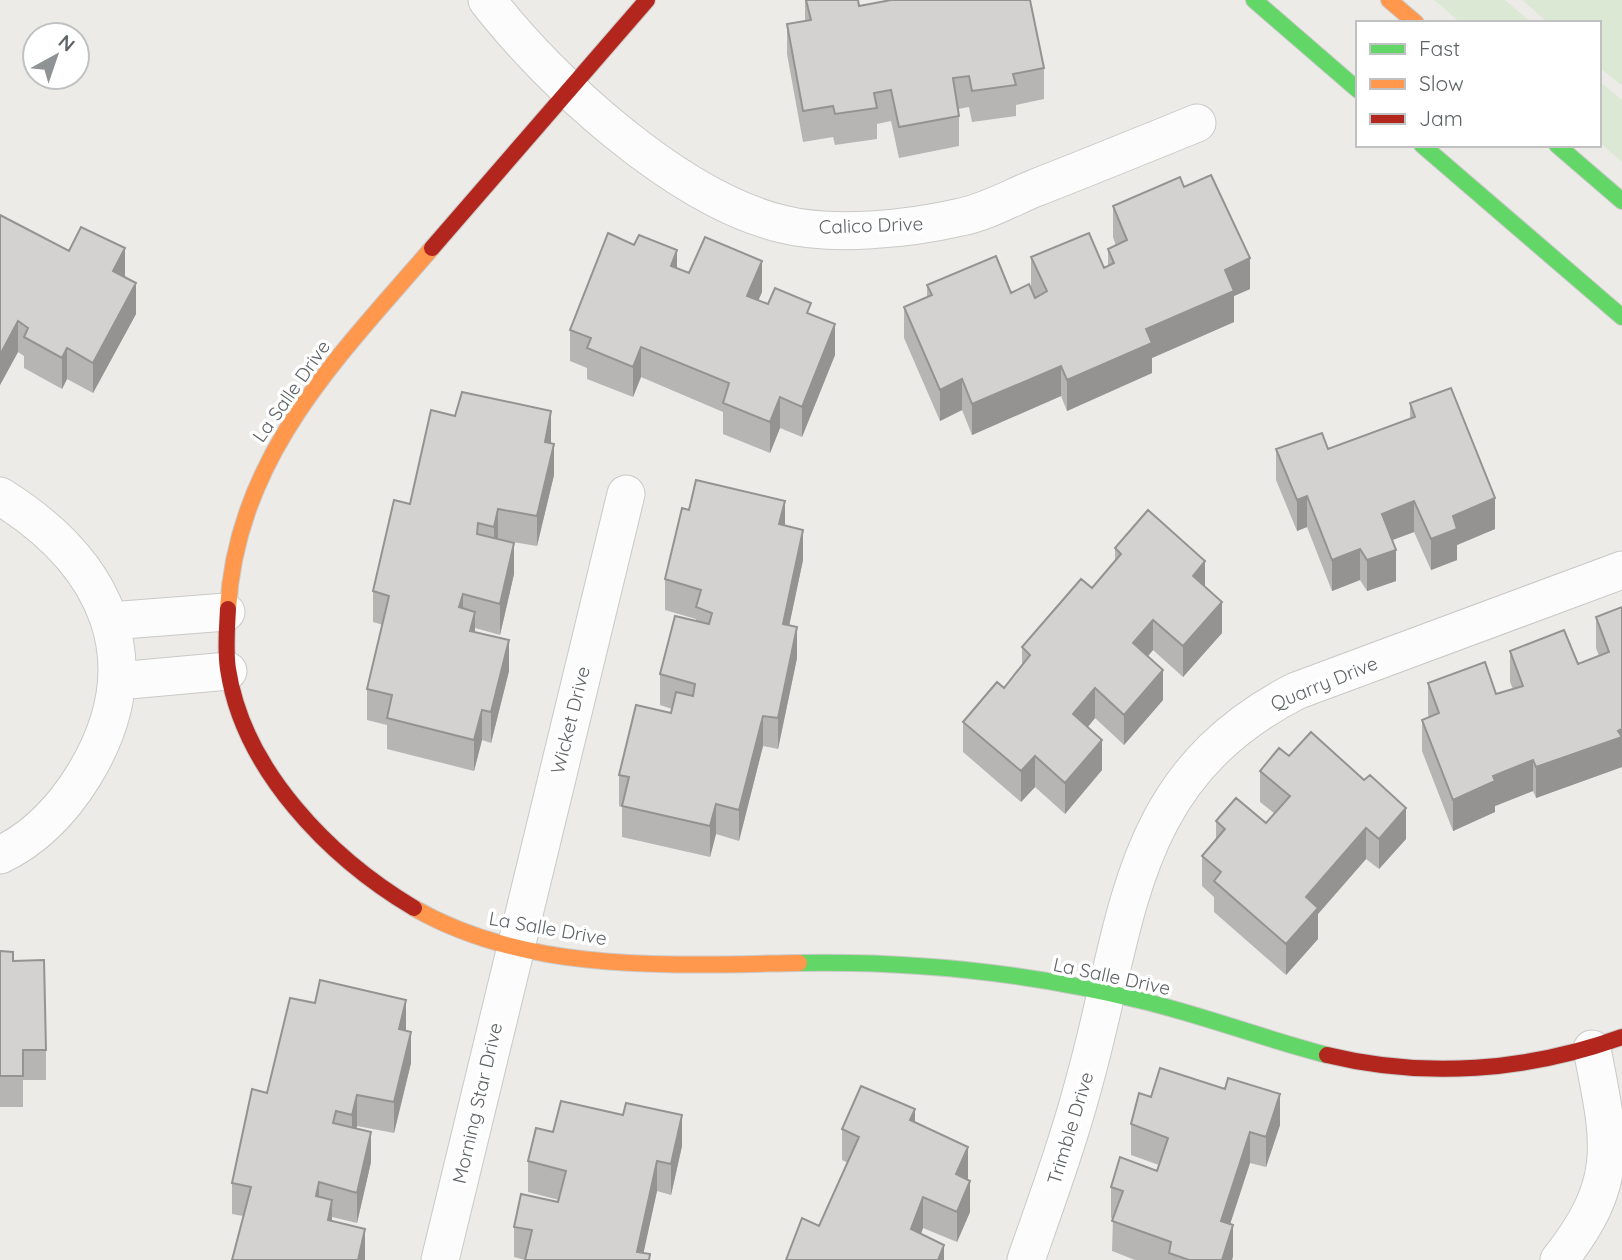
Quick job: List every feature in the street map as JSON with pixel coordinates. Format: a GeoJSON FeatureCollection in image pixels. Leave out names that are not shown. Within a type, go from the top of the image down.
{"type":"FeatureCollection","features":[{"type":"Feature","properties":{"kind":"street","name":"Calico Drive"},"geometry":{"type":"LineString","coordinates":[[487,0],[534,57],[658,164],[705,194],[784,225],[821,229],[916,225],[963,217],[1197,123]]}},
{"type":"Feature","properties":{"kind":"street","name":"La Salle Drive"},"geometry":{"type":"LineString","coordinates":[[647,0],[332,365],[275,445],[248,505],[229,575],[226,612],[228,671],[240,709],[279,787],[332,846],[360,873],[418,911],[478,937],[565,956],[663,964],[872,963],[1009,975],[1105,993],[1224,1023],[1306,1049],[1370,1063],[1417,1068],[1539,1061],[1607,1043]]}},
{"type":"Feature","properties":{"kind":"street"},"geometry":{"type":"LineString","coordinates":[[1254,0],[1356,88]]}},
{"type":"Feature","properties":{"kind":"street"},"geometry":{"type":"LineString","coordinates":[[1389,0],[1414,21]]}},
{"type":"Feature","properties":{"kind":"street"},"geometry":{"type":"LineString","coordinates":[[1424,147],[1622,317]]}},
{"type":"Feature","properties":{"kind":"street"},"geometry":{"type":"LineString","coordinates":[[1559,147],[1622,201]]}},
{"type":"Feature","properties":{"kind":"street","name":"Wicket Drive"},"geometry":{"type":"LineString","coordinates":[[514,946],[625,494]]}},
{"type":"Feature","properties":{"kind":"street"},"geometry":{"type":"LineString","coordinates":[[0,496],[31,516],[65,545],[92,580],[110,621],[118,681],[107,729],[93,761],[70,798],[27,839],[0,855]]}},
{"type":"Feature","properties":{"kind":"street","name":"Quarry Drive"},"geometry":{"type":"LineString","coordinates":[[1105,993],[1119,930],[1151,835],[1169,802],[1191,773],[1238,726],[1264,707],[1296,691],[1622,570]]}},
{"type":"Feature","properties":{"kind":"street"},"geometry":{"type":"LineString","coordinates":[[110,621],[226,612]]}},
{"type":"Feature","properties":{"kind":"street"},"geometry":{"type":"LineString","coordinates":[[118,681],[228,671]]}},
{"type":"Feature","properties":{"kind":"street","name":"Morning Star Drive"},"geometry":{"type":"LineString","coordinates":[[440,1260],[514,946]]}},
{"type":"Feature","properties":{"kind":"street","name":"Trimble Drive"},"geometry":{"type":"LineString","coordinates":[[1026,1260],[1085,1079],[1105,993]]}},
{"type":"Feature","properties":{"kind":"street"},"geometry":{"type":"LineString","coordinates":[[1559,1260],[1588,1220],[1607,1178],[1607,1043]]}},
{"type":"Feature","properties":{"kind":"green space"},"geometry":{"type":"Polygon","coordinates":[[[1434,0],[1505,0],[1530,21],[1459,21],[1434,0]]]}},
{"type":"Feature","properties":{"kind":"green space"},"geometry":{"type":"Polygon","coordinates":[[[1522,0],[1622,0],[1622,86],[1601,69],[1601,21],[1546,21],[1522,0]]]}},
{"type":"Feature","properties":{"kind":"green space"},"geometry":{"type":"Polygon","coordinates":[[[1601,83],[1622,100],[1622,162],[1601,144],[1601,83]]]}},
{"type":"Feature","properties":{"kind":"building"},"geometry":{"type":"Polygon","coordinates":[[[806,0],[858,0],[859,6],[891,0],[1030,0],[1044,68],[1013,74],[1016,85],[972,91],[969,76],[953,78],[959,116],[899,127],[891,90],[874,93],[877,108],[835,114],[833,106],[803,111],[787,24],[811,20],[806,0]]]}},
{"type":"Feature","properties":{"kind":"building"},"geometry":{"type":"Polygon","coordinates":[[[1211,175],[1250,258],[1225,270],[1234,291],[1146,329],[1152,343],[1067,380],[1061,366],[972,404],[962,379],[940,390],[904,307],[932,295],[927,285],[996,256],[1011,293],[1029,284],[1035,298],[1047,291],[1031,257],[1089,233],[1104,268],[1114,263],[1108,249],[1127,240],[1113,206],[1180,177],[1184,187],[1211,175]]]}},
{"type":"Feature","properties":{"kind":"building"},"geometry":{"type":"Polygon","coordinates":[[[0,215],[69,251],[81,227],[125,248],[113,271],[136,283],[93,363],[67,348],[62,358],[24,337],[28,328],[18,321],[0,355],[0,215]]]}},
{"type":"Feature","properties":{"kind":"building"},"geometry":{"type":"Polygon","coordinates":[[[608,233],[634,245],[639,235],[677,250],[671,266],[689,273],[705,237],[762,261],[747,296],[768,304],[775,288],[811,303],[807,313],[835,324],[802,407],[780,397],[770,422],[723,403],[729,383],[641,347],[633,367],[587,348],[591,338],[570,330],[608,233]]]}},
{"type":"Feature","properties":{"kind":"building"},"geometry":{"type":"Polygon","coordinates":[[[1451,388],[1495,498],[1453,516],[1457,529],[1431,539],[1414,501],[1382,514],[1396,550],[1367,560],[1360,549],[1332,560],[1307,496],[1297,500],[1276,449],[1322,433],[1328,449],[1415,417],[1410,403],[1451,388]]]}},
{"type":"Feature","properties":{"kind":"building"},"geometry":{"type":"Polygon","coordinates":[[[462,392],[551,411],[545,442],[554,444],[537,516],[498,509],[494,527],[478,523],[477,534],[514,543],[500,604],[463,594],[459,607],[475,612],[470,631],[509,640],[491,712],[482,710],[474,740],[387,718],[392,695],[367,689],[389,596],[373,591],[394,500],[410,504],[431,410],[455,416],[462,392]]]}},
{"type":"Feature","properties":{"kind":"building"},"geometry":{"type":"Polygon","coordinates":[[[696,480],[785,501],[779,524],[803,530],[783,624],[797,627],[778,718],[763,716],[739,810],[716,804],[710,826],[622,806],[629,777],[619,775],[636,705],[671,713],[676,692],[693,696],[695,684],[660,674],[675,616],[709,624],[712,613],[696,607],[701,590],[665,579],[682,508],[689,510],[696,480]]]}},
{"type":"Feature","properties":{"kind":"building"},"geometry":{"type":"Polygon","coordinates":[[[1148,510],[1205,561],[1193,576],[1222,602],[1183,646],[1153,620],[1133,643],[1163,670],[1124,715],[1095,688],[1073,714],[1102,740],[1065,783],[1035,756],[1021,771],[963,722],[997,682],[1004,688],[1030,655],[1022,647],[1081,579],[1092,588],[1121,554],[1115,548],[1148,510]]]}},
{"type":"Feature","properties":{"kind":"building"},"geometry":{"type":"Polygon","coordinates":[[[1622,607],[1622,729],[1618,731],[1622,737],[1536,767],[1533,760],[1493,776],[1495,781],[1453,800],[1422,720],[1439,713],[1428,683],[1485,662],[1496,694],[1523,686],[1510,651],[1564,630],[1578,664],[1609,652],[1596,617],[1622,607]]]}},
{"type":"Feature","properties":{"kind":"building"},"geometry":{"type":"Polygon","coordinates":[[[1311,732],[1364,780],[1370,775],[1406,808],[1379,839],[1366,828],[1306,897],[1318,908],[1286,944],[1214,881],[1221,872],[1202,856],[1225,829],[1216,821],[1236,798],[1266,823],[1290,796],[1260,771],[1279,748],[1289,756],[1311,732]]]}},
{"type":"Feature","properties":{"kind":"building"},"geometry":{"type":"Polygon","coordinates":[[[0,951],[13,952],[13,961],[44,960],[46,1050],[23,1050],[23,1076],[0,1076],[0,951]]]}},
{"type":"Feature","properties":{"kind":"building"},"geometry":{"type":"Polygon","coordinates":[[[320,980],[406,1000],[399,1029],[411,1032],[394,1102],[357,1095],[352,1115],[336,1111],[333,1123],[371,1132],[357,1193],[319,1182],[316,1196],[332,1200],[328,1220],[365,1229],[358,1260],[232,1260],[251,1187],[232,1183],[252,1089],[267,1093],[290,998],[315,1003],[320,980]]]}},
{"type":"Feature","properties":{"kind":"building"},"geometry":{"type":"Polygon","coordinates":[[[1160,1068],[1225,1089],[1228,1078],[1280,1094],[1266,1137],[1250,1132],[1221,1221],[1233,1225],[1222,1260],[1189,1260],[1169,1253],[1171,1242],[1112,1221],[1123,1191],[1111,1187],[1120,1157],[1157,1171],[1168,1138],[1131,1124],[1139,1093],[1151,1097],[1160,1068]]]}},
{"type":"Feature","properties":{"kind":"building"},"geometry":{"type":"Polygon","coordinates":[[[861,1086],[915,1109],[910,1120],[968,1147],[956,1174],[970,1181],[957,1212],[923,1197],[911,1229],[944,1245],[938,1260],[786,1260],[802,1218],[819,1226],[859,1137],[842,1129],[861,1086]]]}},
{"type":"Feature","properties":{"kind":"building"},"geometry":{"type":"Polygon","coordinates":[[[561,1101],[623,1115],[626,1103],[682,1115],[671,1164],[657,1161],[637,1252],[650,1254],[649,1260],[525,1260],[532,1230],[514,1227],[521,1194],[558,1202],[566,1171],[528,1161],[536,1128],[553,1132],[561,1101]]]}},
{"type":"Feature","properties":{"kind":"traffic: fast"},"geometry":{"type":"LineString","coordinates":[[1254,0],[1356,88]]}},
{"type":"Feature","properties":{"kind":"traffic: fast"},"geometry":{"type":"LineString","coordinates":[[1424,147],[1622,317]]}},
{"type":"Feature","properties":{"kind":"traffic: fast"},"geometry":{"type":"LineString","coordinates":[[1559,147],[1622,201]]}},
{"type":"Feature","properties":{"kind":"traffic: fast"},"geometry":{"type":"LineString","coordinates":[[799,963],[929,967],[1058,983],[1166,1007],[1327,1055]]}},
{"type":"Feature","properties":{"kind":"traffic: slow"},"geometry":{"type":"LineString","coordinates":[[1389,0],[1414,21]]}},
{"type":"Feature","properties":{"kind":"traffic: slow"},"geometry":{"type":"LineString","coordinates":[[228,609],[235,554],[250,504],[271,457],[328,370],[432,248]]}},
{"type":"Feature","properties":{"kind":"traffic: slow"},"geometry":{"type":"LineString","coordinates":[[414,908],[458,929],[505,945],[553,955],[651,964],[799,963]]}},
{"type":"Feature","properties":{"kind":"traffic: jam"},"geometry":{"type":"LineString","coordinates":[[432,248],[647,0]]}},
{"type":"Feature","properties":{"kind":"traffic: jam"},"geometry":{"type":"LineString","coordinates":[[228,609],[227,662],[237,706],[252,742],[271,776],[295,808],[322,837],[383,888],[414,908]]}},
{"type":"Feature","properties":{"kind":"traffic: jam"},"geometry":{"type":"LineString","coordinates":[[1327,1055],[1401,1067],[1476,1068],[1550,1058],[1622,1037]]}}]}
